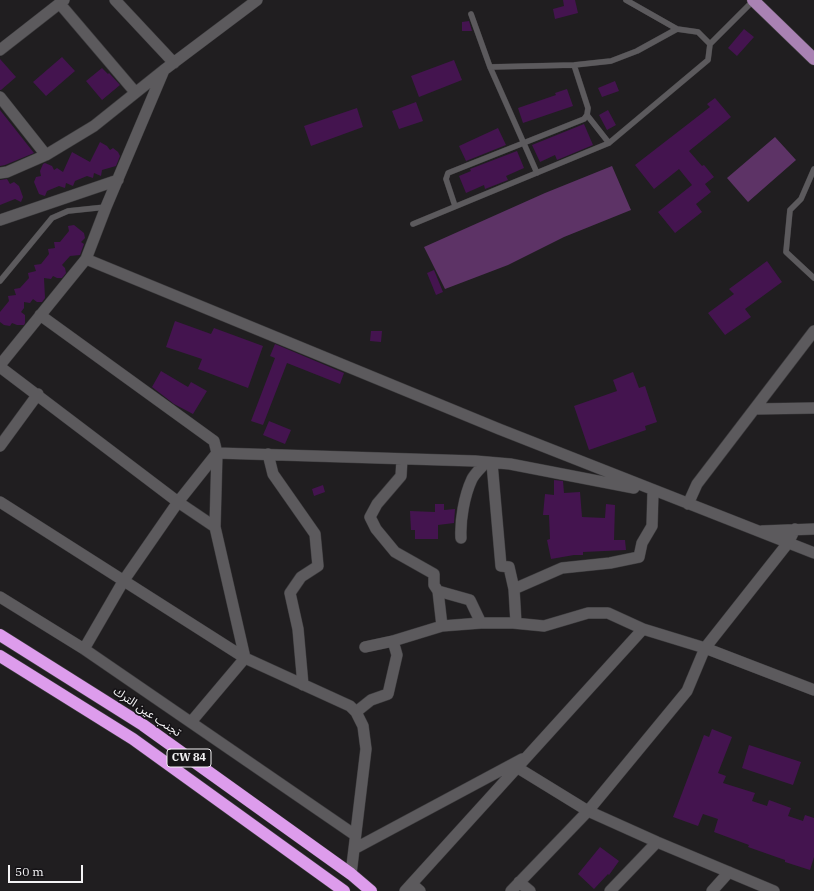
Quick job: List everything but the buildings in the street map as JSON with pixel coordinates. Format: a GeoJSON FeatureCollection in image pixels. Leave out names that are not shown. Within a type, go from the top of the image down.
{"type":"FeatureCollection","features":[{"type":"Feature","properties":{"kind":"highway","name":"تجنب عين الترك"},"geometry":{"type":"LineString","coordinates":[[0,634],[143,725],[351,874],[371,891]]}},
{"type":"Feature","properties":{"kind":"highway","name":"CW 84"},"geometry":{"type":"LineString","coordinates":[[0,656],[133,739],[344,891]]}},
{"type":"Feature","properties":{"kind":"main road"},"geometry":{"type":"LineString","coordinates":[[753,0],[814,59]]}},
{"type":"Feature","properties":{"kind":"street"},"geometry":{"type":"LineString","coordinates":[[115,0],[174,62]]}},
{"type":"Feature","properties":{"kind":"street"},"geometry":{"type":"LineString","coordinates":[[0,173],[7,172],[46,155],[94,126],[135,92],[257,0]]}},
{"type":"Feature","properties":{"kind":"street"},"geometry":{"type":"LineString","coordinates":[[0,50],[62,2],[135,92]]}},
{"type":"Feature","properties":{"kind":"street"},"geometry":{"type":"LineString","coordinates":[[164,70],[106,207],[86,259],[0,366],[178,502],[215,527]]}},
{"type":"Feature","properties":{"kind":"street"},"geometry":{"type":"LineString","coordinates":[[0,97],[46,155]]}},
{"type":"Feature","properties":{"kind":"street"},"geometry":{"type":"LineString","coordinates":[[0,220],[118,180]]}},
{"type":"Feature","properties":{"kind":"street"},"geometry":{"type":"LineString","coordinates":[[86,259],[499,429],[814,553]]}},
{"type":"Feature","properties":{"kind":"street"},"geometry":{"type":"LineString","coordinates":[[40,315],[214,441],[218,452],[215,527],[245,658]]}},
{"type":"Feature","properties":{"kind":"street"},"geometry":{"type":"LineString","coordinates":[[688,504],[696,484],[814,332]]}},
{"type":"Feature","properties":{"kind":"street"},"geometry":{"type":"LineString","coordinates":[[0,446],[38,394]]}},
{"type":"Feature","properties":{"kind":"street"},"geometry":{"type":"LineString","coordinates":[[755,409],[814,408]]}},
{"type":"Feature","properties":{"kind":"street"},"geometry":{"type":"LineString","coordinates":[[218,452],[489,462],[551,471],[659,493]]}},
{"type":"Feature","properties":{"kind":"street"},"geometry":{"type":"LineString","coordinates":[[84,650],[124,580],[178,502],[218,452]]}},
{"type":"Feature","properties":{"kind":"street"},"geometry":{"type":"LineString","coordinates":[[268,454],[272,474],[315,534],[318,566],[301,577],[290,593],[298,628],[303,685]]}},
{"type":"Feature","properties":{"kind":"street"},"geometry":{"type":"LineString","coordinates":[[402,459],[401,476],[377,504],[370,517],[376,529],[395,552],[434,574],[434,585],[438,591],[442,626]]}},
{"type":"Feature","properties":{"kind":"street"},"geometry":{"type":"LineString","coordinates":[[461,538],[460,526],[465,501],[472,479],[489,462]]}},
{"type":"Feature","properties":{"kind":"street"},"geometry":{"type":"LineString","coordinates":[[489,462],[501,566],[509,567],[514,589],[516,623]]}},
{"type":"Feature","properties":{"kind":"street"},"geometry":{"type":"LineString","coordinates":[[514,589],[562,568],[610,563],[639,556],[642,543],[652,526],[659,493]]}},
{"type":"Feature","properties":{"kind":"street"},"geometry":{"type":"LineString","coordinates":[[0,502],[245,658],[350,706],[356,712],[363,726],[366,749],[351,874]]}},
{"type":"Feature","properties":{"kind":"street"},"geometry":{"type":"LineString","coordinates":[[758,531],[814,528]]}},
{"type":"Feature","properties":{"kind":"street"},"geometry":{"type":"LineString","coordinates":[[511,891],[588,811],[687,691],[705,648],[788,542],[795,529]]}},
{"type":"Feature","properties":{"kind":"street"},"geometry":{"type":"LineString","coordinates":[[438,591],[470,600],[481,623]]}},
{"type":"Feature","properties":{"kind":"street"},"geometry":{"type":"LineString","coordinates":[[0,597],[84,650],[355,835]]}},
{"type":"Feature","properties":{"kind":"street"},"geometry":{"type":"LineString","coordinates":[[365,647],[393,641],[442,626],[481,623],[516,623],[544,626],[588,613],[608,613],[643,628],[705,648],[814,690]]}},
{"type":"Feature","properties":{"kind":"street"},"geometry":{"type":"LineString","coordinates":[[413,889],[518,768],[643,628]]}},
{"type":"Feature","properties":{"kind":"street"},"geometry":{"type":"LineString","coordinates":[[356,712],[371,700],[388,694],[397,655],[393,641]]}},
{"type":"Feature","properties":{"kind":"street"},"geometry":{"type":"LineString","coordinates":[[191,722],[245,658]]}},
{"type":"Feature","properties":{"kind":"street"},"geometry":{"type":"LineString","coordinates":[[354,849],[530,755]]}},
{"type":"Feature","properties":{"kind":"street"},"geometry":{"type":"LineString","coordinates":[[518,768],[588,811],[657,842],[774,891]]}},
{"type":"Feature","properties":{"kind":"street"},"geometry":{"type":"LineString","coordinates":[[610,891],[657,842]]}},
{"type":"Feature","properties":{"kind":"street"},"geometry":{"type":"LineString","coordinates":[[712,891],[729,872]]}},
{"type":"Feature","properties":{"kind":"street"},"geometry":{"type":"LineString","coordinates":[[519,882],[530,891]]}},
{"type":"Feature","properties":{"kind":"lane"},"geometry":{"type":"LineString","coordinates":[[626,0],[677,29],[698,32],[710,44]]}},
{"type":"Feature","properties":{"kind":"lane"},"geometry":{"type":"LineString","coordinates":[[413,224],[609,143],[708,60],[710,44],[753,0]]}},
{"type":"Feature","properties":{"kind":"lane"},"geometry":{"type":"LineString","coordinates":[[471,14],[490,67],[537,173]]}},
{"type":"Feature","properties":{"kind":"lane"},"geometry":{"type":"LineString","coordinates":[[490,67],[574,65],[611,61],[637,51],[677,29]]}},
{"type":"Feature","properties":{"kind":"lane"},"geometry":{"type":"LineString","coordinates":[[455,206],[446,179],[448,173],[584,119],[587,115],[588,108],[574,65]]}},
{"type":"Feature","properties":{"kind":"lane"},"geometry":{"type":"LineString","coordinates":[[587,115],[609,143]]}},
{"type":"Feature","properties":{"kind":"lane"},"geometry":{"type":"LineString","coordinates":[[814,169],[800,199],[790,210],[786,252],[814,278]]}},
{"type":"Feature","properties":{"kind":"lane"},"geometry":{"type":"LineString","coordinates":[[0,281],[52,218],[68,211],[106,207]]}},
{"type":"Feature","properties":{"kind":"shaded area"},"geometry":{"type":"Polygon","coordinates":[[[775,137],[796,160],[748,202],[727,178],[775,137]]]}},
{"type":"Feature","properties":{"kind":"shaded area"},"geometry":{"type":"Polygon","coordinates":[[[612,166],[631,210],[564,237],[508,265],[445,289],[424,247],[545,193],[612,166]]]}}]}
